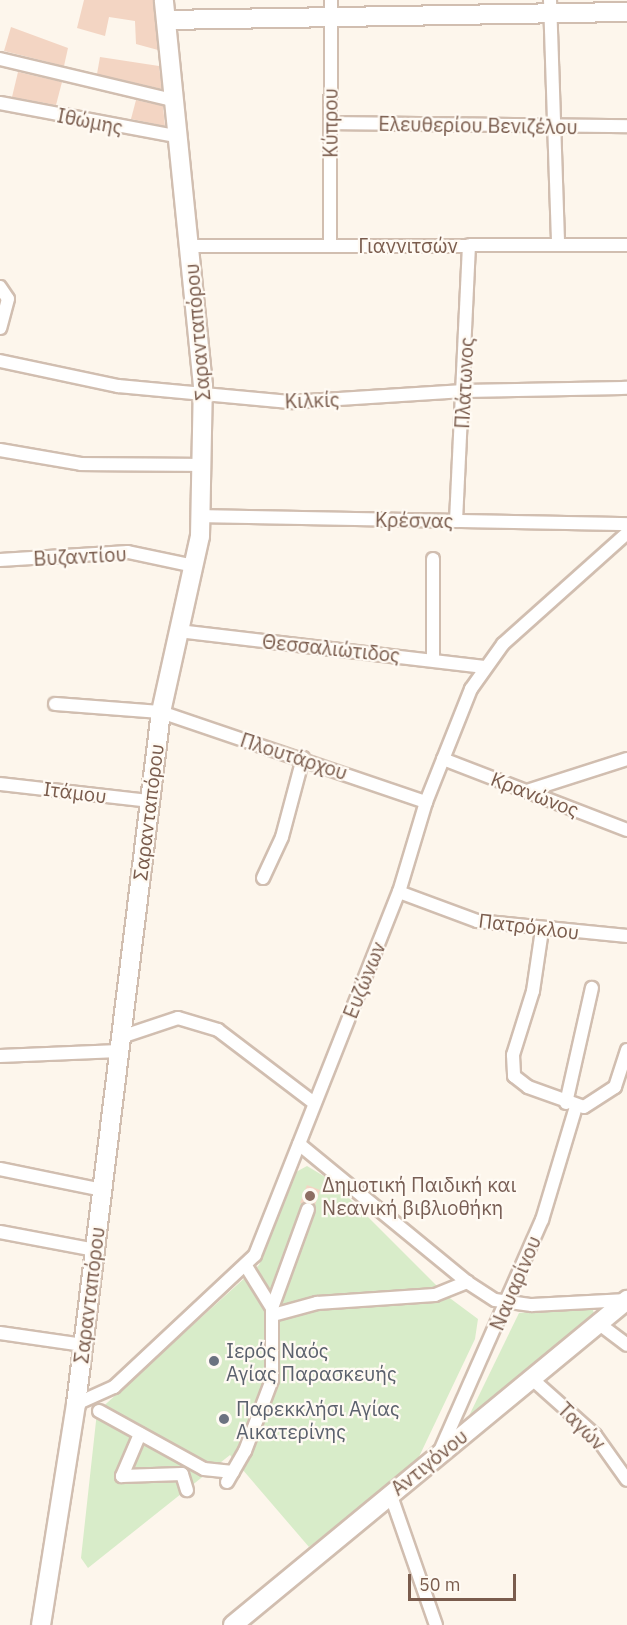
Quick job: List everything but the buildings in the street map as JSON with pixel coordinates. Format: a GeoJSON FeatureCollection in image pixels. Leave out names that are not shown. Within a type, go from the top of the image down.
{"type":"FeatureCollection","features":[{"type":"Feature","properties":{"kind":"street","name":"Σαρανταπόρου"},"geometry":{"type":"LineString","coordinates":[[41,1625],[76,1404],[161,712],[194,566],[201,516],[204,395],[180,137],[164,0]]}},
{"type":"Feature","properties":{"kind":"street"},"geometry":{"type":"LineString","coordinates":[[166,20],[331,9],[550,6],[627,12]]}},
{"type":"Feature","properties":{"kind":"street"},"geometry":{"type":"LineString","coordinates":[[550,6],[558,125],[558,245]]}},
{"type":"Feature","properties":{"kind":"street","name":"Κύπρου"},"geometry":{"type":"LineString","coordinates":[[330,245],[331,9]]}},
{"type":"Feature","properties":{"kind":"street"},"geometry":{"type":"LineString","coordinates":[[0,59],[176,101]]}},
{"type":"Feature","properties":{"kind":"street","name":"Ιθώμης"},"geometry":{"type":"LineString","coordinates":[[0,103],[180,137]]}},
{"type":"Feature","properties":{"kind":"street","name":"Ελευθερίου Βενιζέλου"},"geometry":{"type":"LineString","coordinates":[[330,123],[627,126]]}},
{"type":"Feature","properties":{"kind":"street","name":"Πλάτωνος"},"geometry":{"type":"LineString","coordinates":[[456,521],[464,391],[469,245]]}},
{"type":"Feature","properties":{"kind":"street","name":"Γιαννιτσών"},"geometry":{"type":"LineString","coordinates":[[190,246],[627,245]]}},
{"type":"Feature","properties":{"kind":"street"},"geometry":{"type":"LineString","coordinates":[[0,287],[8,298],[0,328]]}},
{"type":"Feature","properties":{"kind":"street","name":"Κιλκίς"},"geometry":{"type":"LineString","coordinates":[[0,361],[118,386],[292,402],[464,391],[627,388]]}},
{"type":"Feature","properties":{"kind":"street"},"geometry":{"type":"LineString","coordinates":[[0,450],[81,464],[203,465]]}},
{"type":"Feature","properties":{"kind":"street","name":"Κρέσνας"},"geometry":{"type":"LineString","coordinates":[[201,516],[627,525]]}},
{"type":"Feature","properties":{"kind":"street","name":"Ευζώνων"},"geometry":{"type":"LineString","coordinates":[[76,1404],[114,1387],[246,1266],[266,1231],[314,1103],[399,892],[426,802],[484,667],[503,644],[627,533]]}},
{"type":"Feature","properties":{"kind":"street","name":"Βυζαντίου"},"geometry":{"type":"LineString","coordinates":[[0,560],[128,552],[194,566]]}},
{"type":"Feature","properties":{"kind":"street"},"geometry":{"type":"LineString","coordinates":[[433,559],[433,658]]}},
{"type":"Feature","properties":{"kind":"street","name":"Θεσσαλιώτιδος"},"geometry":{"type":"LineString","coordinates":[[178,631],[433,658],[484,667]]}},
{"type":"Feature","properties":{"kind":"street","name":"Πλουτάρχου"},"geometry":{"type":"LineString","coordinates":[[56,704],[161,712],[303,758],[426,802]]}},
{"type":"Feature","properties":{"kind":"street"},"geometry":{"type":"LineString","coordinates":[[263,878],[282,837],[303,758]]}},
{"type":"Feature","properties":{"kind":"street","name":"Κρανώνος"},"geometry":{"type":"LineString","coordinates":[[444,759],[627,830]]}},
{"type":"Feature","properties":{"kind":"street"},"geometry":{"type":"LineString","coordinates":[[527,791],[627,759]]}},
{"type":"Feature","properties":{"kind":"street","name":"Ιτάμου"},"geometry":{"type":"LineString","coordinates":[[0,784],[149,801]]}},
{"type":"Feature","properties":{"kind":"street","name":"Πατρόκλου"},"geometry":{"type":"LineString","coordinates":[[399,892],[477,921],[542,930],[627,936]]}},
{"type":"Feature","properties":{"kind":"street"},"geometry":{"type":"LineString","coordinates":[[542,930],[533,991],[512,1070],[528,1087],[571,1105],[592,1105],[613,1089],[627,1050]]}},
{"type":"Feature","properties":{"kind":"street","name":"Ναυαρίνου"},"geometry":{"type":"LineString","coordinates":[[438,1454],[508,1303],[555,1186],[591,988]]}},
{"type":"Feature","properties":{"kind":"street"},"geometry":{"type":"LineString","coordinates":[[0,1056],[120,1044],[178,1018],[218,1030],[314,1103]]}},
{"type":"Feature","properties":{"kind":"street"},"geometry":{"type":"LineString","coordinates":[[299,1144],[467,1282],[508,1303],[627,1300]]}},
{"type":"Feature","properties":{"kind":"street"},"geometry":{"type":"LineString","coordinates":[[0,1169],[102,1190]]}},
{"type":"Feature","properties":{"kind":"street"},"geometry":{"type":"LineString","coordinates":[[99,1411],[204,1469],[230,1477],[272,1380],[272,1311],[308,1209]]}},
{"type":"Feature","properties":{"kind":"street"},"geometry":{"type":"LineString","coordinates":[[0,1232],[95,1250]]}},
{"type":"Feature","properties":{"kind":"street"},"geometry":{"type":"LineString","coordinates":[[246,1266],[272,1311]]}},
{"type":"Feature","properties":{"kind":"street"},"geometry":{"type":"LineString","coordinates":[[272,1311],[317,1303],[435,1296],[467,1282]]}},
{"type":"Feature","properties":{"kind":"street","name":"Αντιγόνου"},"geometry":{"type":"LineString","coordinates":[[233,1625],[390,1493],[627,1300]]}},
{"type":"Feature","properties":{"kind":"street"},"geometry":{"type":"LineString","coordinates":[[598,1323],[627,1345]]}},
{"type":"Feature","properties":{"kind":"street"},"geometry":{"type":"LineString","coordinates":[[0,1332],[83,1345]]}},
{"type":"Feature","properties":{"kind":"street","name":"Ταγών"},"geometry":{"type":"LineString","coordinates":[[531,1378],[595,1435],[627,1480]]}},
{"type":"Feature","properties":{"kind":"street"},"geometry":{"type":"LineString","coordinates":[[140,1434],[122,1476],[182,1474],[187,1490]]}},
{"type":"Feature","properties":{"kind":"street"},"geometry":{"type":"LineString","coordinates":[[390,1493],[436,1625]]}},
{"type":"Feature","properties":{"kind":"green space"},"geometry":{"type":"Polygon","coordinates":[[[307,1166],[332,1181],[447,1296],[478,1319],[475,1339],[417,1461],[309,1547],[230,1455],[88,1568],[81,1558],[97,1412],[259,1265],[296,1172],[307,1166]]]}},
{"type":"Feature","properties":{"kind":"green space"},"geometry":{"type":"Polygon","coordinates":[[[584,1306],[593,1310],[595,1317],[466,1422],[519,1313],[584,1306]]]}},
{"type":"Feature","properties":{"kind":"place","name":"Δημοτική Παιδική και Νεανική βιβλιοθήκη"},"geometry":{"type":"Point","coordinates":[310,1196]}},
{"type":"Feature","properties":{"kind":"place","name":"Ιερός Ναός Αγίας Παρασκευής"},"geometry":{"type":"Point","coordinates":[214,1361]}},
{"type":"Feature","properties":{"kind":"place","name":"Παρεκκλήσι Αγίας Αικατερίνης"},"geometry":{"type":"Point","coordinates":[224,1419]}}]}
